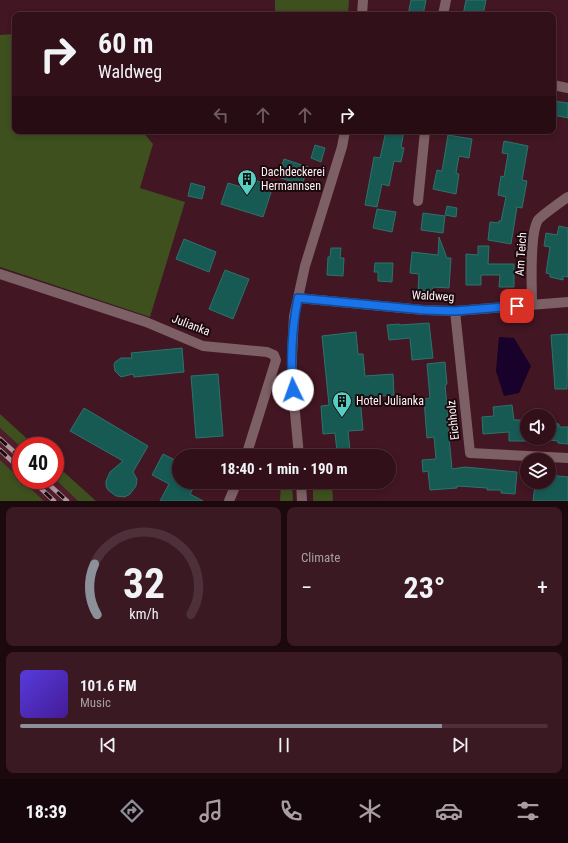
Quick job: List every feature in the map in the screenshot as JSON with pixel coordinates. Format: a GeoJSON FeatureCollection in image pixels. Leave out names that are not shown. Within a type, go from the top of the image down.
{"type":"FeatureCollection","features":[{"type":"Feature","properties":{"kind":"street"},"geometry":{"type":"LineString","coordinates":[[362,12],[363,0]]}},
{"type":"Feature","properties":{"kind":"street"},"geometry":{"type":"LineString","coordinates":[[444,12],[446,0]]}},
{"type":"Feature","properties":{"kind":"street"},"geometry":{"type":"LineString","coordinates":[[556,86],[568,88]]}},
{"type":"Feature","properties":{"kind":"street"},"geometry":{"type":"LineString","coordinates":[[298,449],[293,393],[292,356],[294,316],[305,266],[342,147],[344,134]]}},
{"type":"Feature","properties":{"kind":"street"},"geometry":{"type":"LineString","coordinates":[[418,201],[425,134]]}},
{"type":"Feature","properties":{"kind":"street","name":"Am Teich"},"geometry":{"type":"LineString","coordinates":[[532,304],[532,261],[534,235],[538,220],[568,197]]}},
{"type":"Feature","properties":{"kind":"street","name":"Julianka"},"geometry":{"type":"LineString","coordinates":[[0,274],[146,322],[203,346],[267,352],[274,356],[276,360],[248,449]]}},
{"type":"Feature","properties":{"kind":"street","name":"Waldweg"},"geometry":{"type":"LineString","coordinates":[[298,298],[424,310],[455,311],[568,302]]}},
{"type":"Feature","properties":{"kind":"street","name":"Eichholz"},"geometry":{"type":"LineString","coordinates":[[455,311],[470,453],[568,458]]}},
{"type":"Feature","properties":{"kind":"street"},"geometry":{"type":"LineString","coordinates":[[229,501],[234,489]]}},
{"type":"Feature","properties":{"kind":"street"},"geometry":{"type":"LineString","coordinates":[[301,489],[302,501]]}},
{"type":"Feature","properties":{"kind":"shaded area"},"geometry":{"type":"Polygon","coordinates":[[[499,337],[514,338],[531,366],[519,393],[504,396],[496,371],[499,337]]]}},
{"type":"Feature","properties":{"kind":"shaded area"},"geometry":{"type":"Polygon","coordinates":[[[0,428],[12,439],[12,471],[0,460],[0,428]]]}},
{"type":"Feature","properties":{"kind":"shaded area"},"geometry":{"type":"Polygon","coordinates":[[[64,488],[78,501],[44,501],[31,489],[64,489],[64,488]]]}},
{"type":"Feature","properties":{"kind":"green space"},"geometry":{"type":"Polygon","coordinates":[[[275,0],[349,0],[348,12],[275,11],[275,0]]]}},
{"type":"Feature","properties":{"kind":"green space"},"geometry":{"type":"Polygon","coordinates":[[[12,34],[12,134],[145,134],[153,144],[140,188],[185,202],[150,317],[0,267],[0,35],[12,34]]]}},
{"type":"Feature","properties":{"kind":"green space"},"geometry":{"type":"Polygon","coordinates":[[[0,414],[25,437],[12,437],[12,439],[0,428],[0,414]]]}},
{"type":"Feature","properties":{"kind":"green space"},"geometry":{"type":"Polygon","coordinates":[[[0,460],[12,471],[12,489],[31,489],[44,501],[0,501],[0,460]]]}},
{"type":"Feature","properties":{"kind":"green space"},"geometry":{"type":"Polygon","coordinates":[[[64,472],[96,501],[78,501],[64,488],[64,472]]]}},
{"type":"Feature","properties":{"kind":"green space"},"geometry":{"type":"Polygon","coordinates":[[[281,489],[292,489],[293,501],[280,501],[281,489]]]}},
{"type":"Feature","properties":{"kind":"green space"},"geometry":{"type":"Polygon","coordinates":[[[313,489],[332,489],[333,501],[313,501],[313,489]]]}},
{"type":"Feature","properties":{"kind":"building"},"geometry":{"type":"Polygon","coordinates":[[[411,0],[426,0],[424,12],[409,12],[411,0]]]}},
{"type":"Feature","properties":{"kind":"building"},"geometry":{"type":"Polygon","coordinates":[[[466,0],[486,0],[484,12],[464,12],[466,0]]]}},
{"type":"Feature","properties":{"kind":"building"},"geometry":{"type":"Polygon","coordinates":[[[556,101],[568,103],[568,118],[556,116],[556,101]]]}},
{"type":"Feature","properties":{"kind":"building"},"geometry":{"type":"Polygon","coordinates":[[[385,134],[403,134],[401,147],[404,148],[401,162],[394,161],[389,186],[382,184],[377,207],[365,205],[374,157],[380,158],[385,134]]]}},
{"type":"Feature","properties":{"kind":"building"},"geometry":{"type":"Polygon","coordinates":[[[448,135],[472,139],[469,158],[459,156],[456,173],[459,174],[456,194],[433,189],[437,170],[442,171],[448,135]]]}},
{"type":"Feature","properties":{"kind":"building"},"geometry":{"type":"Polygon","coordinates":[[[504,141],[528,146],[522,180],[527,181],[522,208],[517,207],[511,244],[488,240],[490,222],[499,223],[499,221],[501,221],[506,197],[498,195],[501,176],[504,177],[508,154],[502,153],[504,141]]]}},
{"type":"Feature","properties":{"kind":"building"},"geometry":{"type":"Polygon","coordinates":[[[315,145],[325,148],[321,162],[311,158],[315,145]]]}},
{"type":"Feature","properties":{"kind":"building"},"geometry":{"type":"Polygon","coordinates":[[[284,159],[308,167],[302,185],[278,177],[284,159]]]}},
{"type":"Feature","properties":{"kind":"building","name":"Dachdeckerei Hermannsen"},"geometry":{"type":"Polygon","coordinates":[[[251,179],[273,186],[263,217],[221,204],[228,183],[248,189],[251,179]]]}},
{"type":"Feature","properties":{"kind":"building"},"geometry":{"type":"Polygon","coordinates":[[[191,183],[205,187],[202,199],[188,196],[191,183]]]}},
{"type":"Feature","properties":{"kind":"building"},"geometry":{"type":"Polygon","coordinates":[[[447,206],[457,208],[456,217],[445,215],[447,206]]]}},
{"type":"Feature","properties":{"kind":"building"},"geometry":{"type":"Polygon","coordinates":[[[377,209],[396,212],[392,232],[373,228],[377,209]]]}},
{"type":"Feature","properties":{"kind":"building"},"geometry":{"type":"Polygon","coordinates":[[[423,213],[445,216],[443,233],[421,230],[423,213]]]}},
{"type":"Feature","properties":{"kind":"building"},"geometry":{"type":"Polygon","coordinates":[[[559,226],[568,228],[568,277],[563,276],[563,280],[550,277],[550,274],[546,273],[550,247],[544,246],[546,233],[557,235],[559,226]]]}},
{"type":"Feature","properties":{"kind":"building"},"geometry":{"type":"Polygon","coordinates":[[[439,237],[447,258],[451,258],[449,288],[433,287],[432,291],[418,290],[419,274],[410,273],[412,252],[438,255],[439,237]]]}},
{"type":"Feature","properties":{"kind":"building"},"geometry":{"type":"Polygon","coordinates":[[[184,239],[216,252],[209,272],[176,259],[184,239]]]}},
{"type":"Feature","properties":{"kind":"building"},"geometry":{"type":"Polygon","coordinates":[[[478,246],[489,246],[488,264],[514,264],[514,287],[499,287],[500,275],[481,275],[481,285],[466,285],[466,254],[478,255],[478,246]]]}},
{"type":"Feature","properties":{"kind":"building"},"geometry":{"type":"Polygon","coordinates":[[[331,248],[341,248],[340,258],[344,258],[343,276],[327,275],[328,257],[330,257],[331,248]]]}},
{"type":"Feature","properties":{"kind":"building"},"geometry":{"type":"Polygon","coordinates":[[[375,263],[393,263],[392,282],[378,281],[378,272],[374,272],[375,263]]]}},
{"type":"Feature","properties":{"kind":"building"},"geometry":{"type":"Polygon","coordinates":[[[225,270],[249,279],[233,319],[209,309],[225,270]]]}},
{"type":"Feature","properties":{"kind":"building"},"geometry":{"type":"Polygon","coordinates":[[[429,323],[433,358],[412,360],[410,338],[389,340],[387,325],[429,323]]]}},
{"type":"Feature","properties":{"kind":"building"},"geometry":{"type":"Polygon","coordinates":[[[356,332],[358,354],[363,354],[365,376],[393,374],[394,395],[360,398],[363,430],[348,431],[350,449],[337,449],[335,433],[323,434],[321,406],[329,405],[322,336],[356,332]]]}},
{"type":"Feature","properties":{"kind":"building"},"geometry":{"type":"Polygon","coordinates":[[[568,334],[567,389],[555,389],[551,335],[568,334]]]}},
{"type":"Feature","properties":{"kind":"building"},"geometry":{"type":"Polygon","coordinates":[[[182,348],[184,372],[134,377],[133,374],[121,377],[115,371],[115,362],[121,358],[132,358],[131,353],[182,348]]]}},
{"type":"Feature","properties":{"kind":"building"},"geometry":{"type":"Polygon","coordinates":[[[445,362],[447,416],[452,469],[465,467],[517,472],[515,494],[501,493],[501,490],[487,490],[487,488],[457,486],[457,488],[430,490],[428,471],[423,472],[422,460],[436,459],[434,437],[427,438],[424,399],[430,398],[427,364],[445,362]]]}},
{"type":"Feature","properties":{"kind":"building"},"geometry":{"type":"Polygon","coordinates":[[[218,374],[223,436],[196,438],[191,376],[218,374]]]}},
{"type":"Feature","properties":{"kind":"building"},"geometry":{"type":"Polygon","coordinates":[[[512,405],[514,420],[520,420],[520,441],[509,441],[509,432],[483,434],[482,417],[494,416],[493,407],[512,405]]]}},
{"type":"Feature","properties":{"kind":"building"},"geometry":{"type":"Polygon","coordinates":[[[84,408],[148,446],[133,472],[137,479],[136,486],[130,494],[125,497],[116,496],[108,490],[106,486],[106,481],[110,472],[123,461],[70,431],[84,408]]]}},
{"type":"Feature","properties":{"kind":"building"},"geometry":{"type":"Polygon","coordinates":[[[556,424],[559,424],[559,427],[568,427],[568,444],[558,443],[558,441],[556,441],[556,424]]]}},
{"type":"Feature","properties":{"kind":"building"},"geometry":{"type":"Polygon","coordinates":[[[163,454],[172,458],[172,489],[193,489],[190,494],[203,501],[160,501],[169,484],[152,475],[163,454]]]}},
{"type":"Feature","properties":{"kind":"building"},"geometry":{"type":"Polygon","coordinates":[[[556,476],[568,477],[568,501],[533,501],[534,489],[556,489],[556,476]]]}},
{"type":"Feature","properties":{"kind":"railway"},"geometry":{"type":"LineString","coordinates":[[0,439],[12,450]]}},
{"type":"Feature","properties":{"kind":"railway"},"geometry":{"type":"LineString","coordinates":[[0,450],[12,461]]}},
{"type":"Feature","properties":{"kind":"railway"},"geometry":{"type":"LineString","coordinates":[[41,489],[54,501]]}},
{"type":"Feature","properties":{"kind":"railway"},"geometry":{"type":"LineString","coordinates":[[54,489],[67,501]]}},
{"type":"Feature","properties":{"kind":"place","name":"Dachdeckerei Hermannsen"},"geometry":{"type":"Point","coordinates":[247,196]}},
{"type":"Feature","properties":{"kind":"place","name":"Hotel Julianka"},"geometry":{"type":"Point","coordinates":[342,418]}},
{"type":"Feature","properties":{"kind":"route"},"geometry":{"type":"LineString","coordinates":[[293,390],[292,356],[294,316],[298,298],[424,310],[455,311],[517,306]]}}]}
